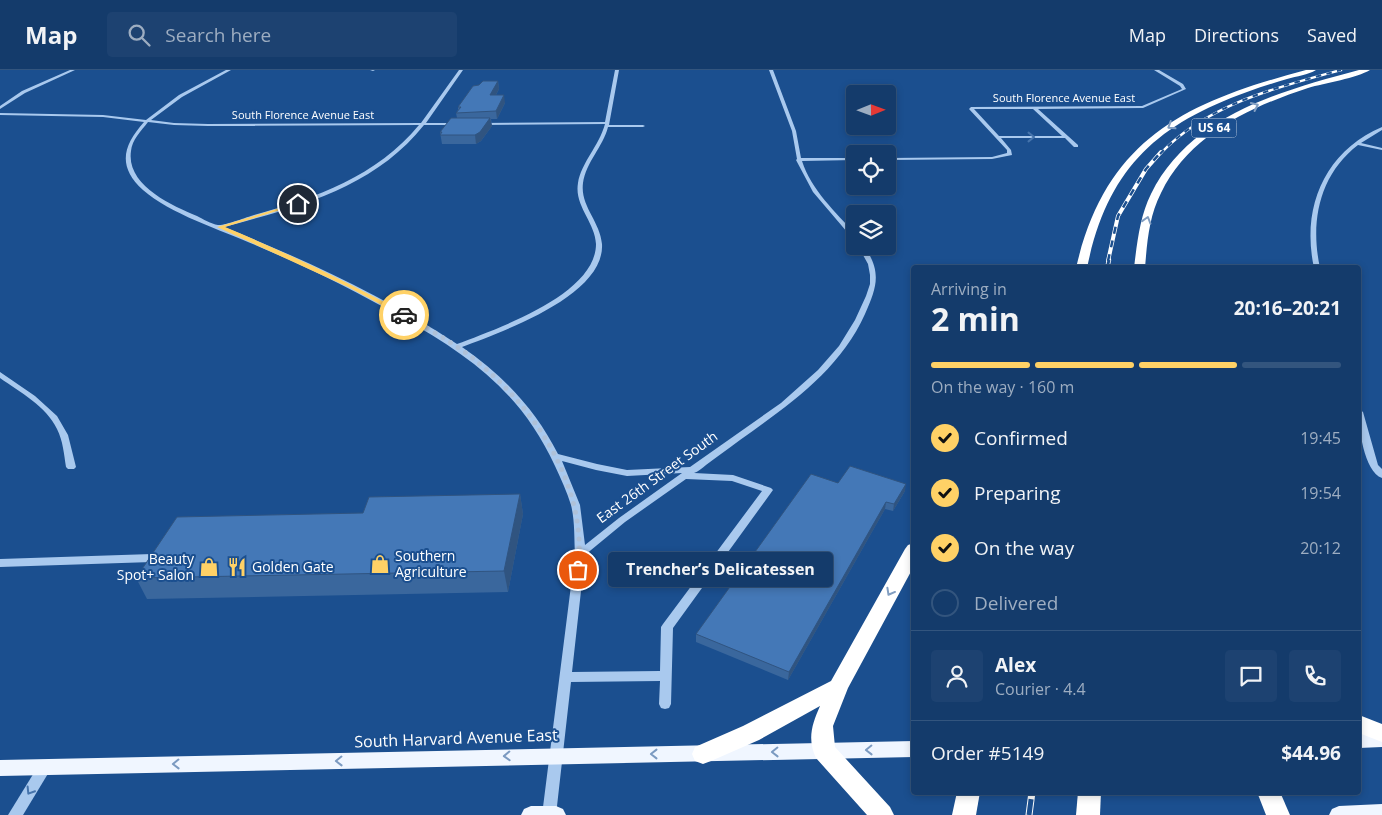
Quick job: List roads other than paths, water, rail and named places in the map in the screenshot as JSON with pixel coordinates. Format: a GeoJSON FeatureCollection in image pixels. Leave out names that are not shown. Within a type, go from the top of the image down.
{"type":"FeatureCollection","features":[{"type":"Feature","properties":{"kind":"highway","name":"US 64"},"geometry":{"type":"LineString","coordinates":[[1083,265],[1097,213],[1111,185],[1129,161],[1146,145],[1166,129],[1215,102],[1247,89],[1313,70]]}},
{"type":"Feature","properties":{"kind":"highway","name":"US 64"},"geometry":{"type":"LineString","coordinates":[[1139,265],[1142,236],[1156,193],[1171,169],[1189,149],[1208,133],[1233,117],[1265,102],[1367,70]]}},
{"type":"Feature","properties":{"kind":"highway"},"geometry":{"type":"LineString","coordinates":[[882,815],[824,750],[822,726],[838,687],[911,554]]}},
{"type":"Feature","properties":{"kind":"highway"},"geometry":{"type":"LineString","coordinates":[[703,754],[751,733],[838,687]]}},
{"type":"Feature","properties":{"kind":"highway"},"geometry":{"type":"LineString","coordinates":[[1361,725],[1382,733]]}},
{"type":"Feature","properties":{"kind":"highway"},"geometry":{"type":"LineString","coordinates":[[964,815],[968,795]]}},
{"type":"Feature","properties":{"kind":"highway"},"geometry":{"type":"LineString","coordinates":[[1088,815],[1090,795]]}},
{"type":"Feature","properties":{"kind":"highway"},"geometry":{"type":"LineString","coordinates":[[1269,795],[1278,815]]}},
{"type":"Feature","properties":{"kind":"main road"},"geometry":{"type":"LineString","coordinates":[[1361,740],[1382,740]]}},
{"type":"Feature","properties":{"kind":"main road","name":"South Harvard Avenue East"},"geometry":{"type":"LineString","coordinates":[[0,768],[911,749]]}},
{"type":"Feature","properties":{"kind":"main road"},"geometry":{"type":"LineString","coordinates":[[1339,815],[1382,814]]}},
{"type":"Feature","properties":{"kind":"main road"},"geometry":{"type":"LineString","coordinates":[[531,815],[556,815]]}},
{"type":"Feature","properties":{"kind":"street"},"geometry":{"type":"LineString","coordinates":[[0,108],[18,96],[73,70]]}},
{"type":"Feature","properties":{"kind":"street"},"geometry":{"type":"LineString","coordinates":[[229,70],[148,120],[135,135],[129,146],[129,166],[137,180],[144,188],[164,202],[286,255],[400,312],[480,364],[512,393],[533,420],[555,456],[571,491],[577,511],[580,554],[549,815]]}},
{"type":"Feature","properties":{"kind":"street"},"geometry":{"type":"LineString","coordinates":[[219,227],[315,199],[340,189],[379,166],[399,149],[421,124],[461,70]]}},
{"type":"Feature","properties":{"kind":"street"},"geometry":{"type":"LineString","coordinates":[[456,347],[539,312],[563,297],[588,274],[594,264],[599,245],[597,235],[583,206],[579,186],[585,168],[599,144],[607,124],[617,70]]}},
{"type":"Feature","properties":{"kind":"street"},"geometry":{"type":"LineString","coordinates":[[771,70],[794,131],[798,160],[814,191],[846,228]]}},
{"type":"Feature","properties":{"kind":"street","name":"South Florence Avenue East"},"geometry":{"type":"LineString","coordinates":[[971,108],[1144,107],[1184,89],[1182,85],[1156,70]]}},
{"type":"Feature","properties":{"kind":"street"},"geometry":{"type":"LineString","coordinates":[[0,100],[18,96]]}},
{"type":"Feature","properties":{"kind":"street"},"geometry":{"type":"LineString","coordinates":[[896,159],[992,158],[1010,154],[1009,150],[971,108]]}},
{"type":"Feature","properties":{"kind":"street"},"geometry":{"type":"LineString","coordinates":[[1034,108],[1076,146]]}},
{"type":"Feature","properties":{"kind":"street","name":"South Florence Avenue East"},"geometry":{"type":"LineString","coordinates":[[0,114],[103,116],[199,125],[468,124]]}},
{"type":"Feature","properties":{"kind":"street"},"geometry":{"type":"LineString","coordinates":[[477,124],[607,124],[643,126]]}},
{"type":"Feature","properties":{"kind":"street"},"geometry":{"type":"LineString","coordinates":[[1316,265],[1314,259],[1314,226],[1316,202],[1322,188],[1341,157],[1382,128]]}},
{"type":"Feature","properties":{"kind":"street"},"geometry":{"type":"LineString","coordinates":[[997,137],[1066,137]]}},
{"type":"Feature","properties":{"kind":"street"},"geometry":{"type":"LineString","coordinates":[[1358,144],[1382,149]]}},
{"type":"Feature","properties":{"kind":"street"},"geometry":{"type":"LineString","coordinates":[[798,160],[846,159]]}},
{"type":"Feature","properties":{"kind":"street","name":"East 26th Street South"},"geometry":{"type":"LineString","coordinates":[[580,554],[622,520],[784,406],[809,385],[845,345],[860,320],[873,287],[873,268],[866,255]]}},
{"type":"Feature","properties":{"kind":"street"},"geometry":{"type":"LineString","coordinates":[[0,374],[50,413],[60,426],[67,444],[71,467]]}},
{"type":"Feature","properties":{"kind":"street"},"geometry":{"type":"LineString","coordinates":[[1361,419],[1374,466],[1382,475]]}},
{"type":"Feature","properties":{"kind":"street"},"geometry":{"type":"LineString","coordinates":[[555,456],[626,473],[690,473],[732,478],[768,490],[667,627],[664,704]]}},
{"type":"Feature","properties":{"kind":"street"},"geometry":{"type":"LineString","coordinates":[[0,563],[152,558]]}},
{"type":"Feature","properties":{"kind":"street"},"geometry":{"type":"LineString","coordinates":[[565,677],[665,676]]}},
{"type":"Feature","properties":{"kind":"street"},"geometry":{"type":"LineString","coordinates":[[15,815],[45,767]]}},
{"type":"Feature","properties":{"kind":"railway"},"geometry":{"type":"LineString","coordinates":[[1160,154],[1199,122],[1221,110],[1268,91],[1341,70]]}},
{"type":"Feature","properties":{"kind":"railway"},"geometry":{"type":"LineString","coordinates":[[1108,261],[1118,216],[1146,169],[1161,152]]}},
{"type":"Feature","properties":{"kind":"railway"},"geometry":{"type":"LineString","coordinates":[[1108,265],[1109,260]]}},
{"type":"Feature","properties":{"kind":"railway"},"geometry":{"type":"LineString","coordinates":[[1029,815],[1032,795]]}},
{"type":"Feature","properties":{"kind":"place","name":"Southern Agriculture"},"geometry":{"type":"Point","coordinates":[380,564]}},
{"type":"Feature","properties":{"kind":"place","name":"Beauty Spot+ Salon"},"geometry":{"type":"Point","coordinates":[209,567]}},
{"type":"Feature","properties":{"kind":"place","name":"Golden Gate"},"geometry":{"type":"Point","coordinates":[237,567]}},
{"type":"Feature","properties":{"kind":"place","name":"Trencher’s Delicatessen"},"geometry":{"type":"Point","coordinates":[578,570]}}]}
